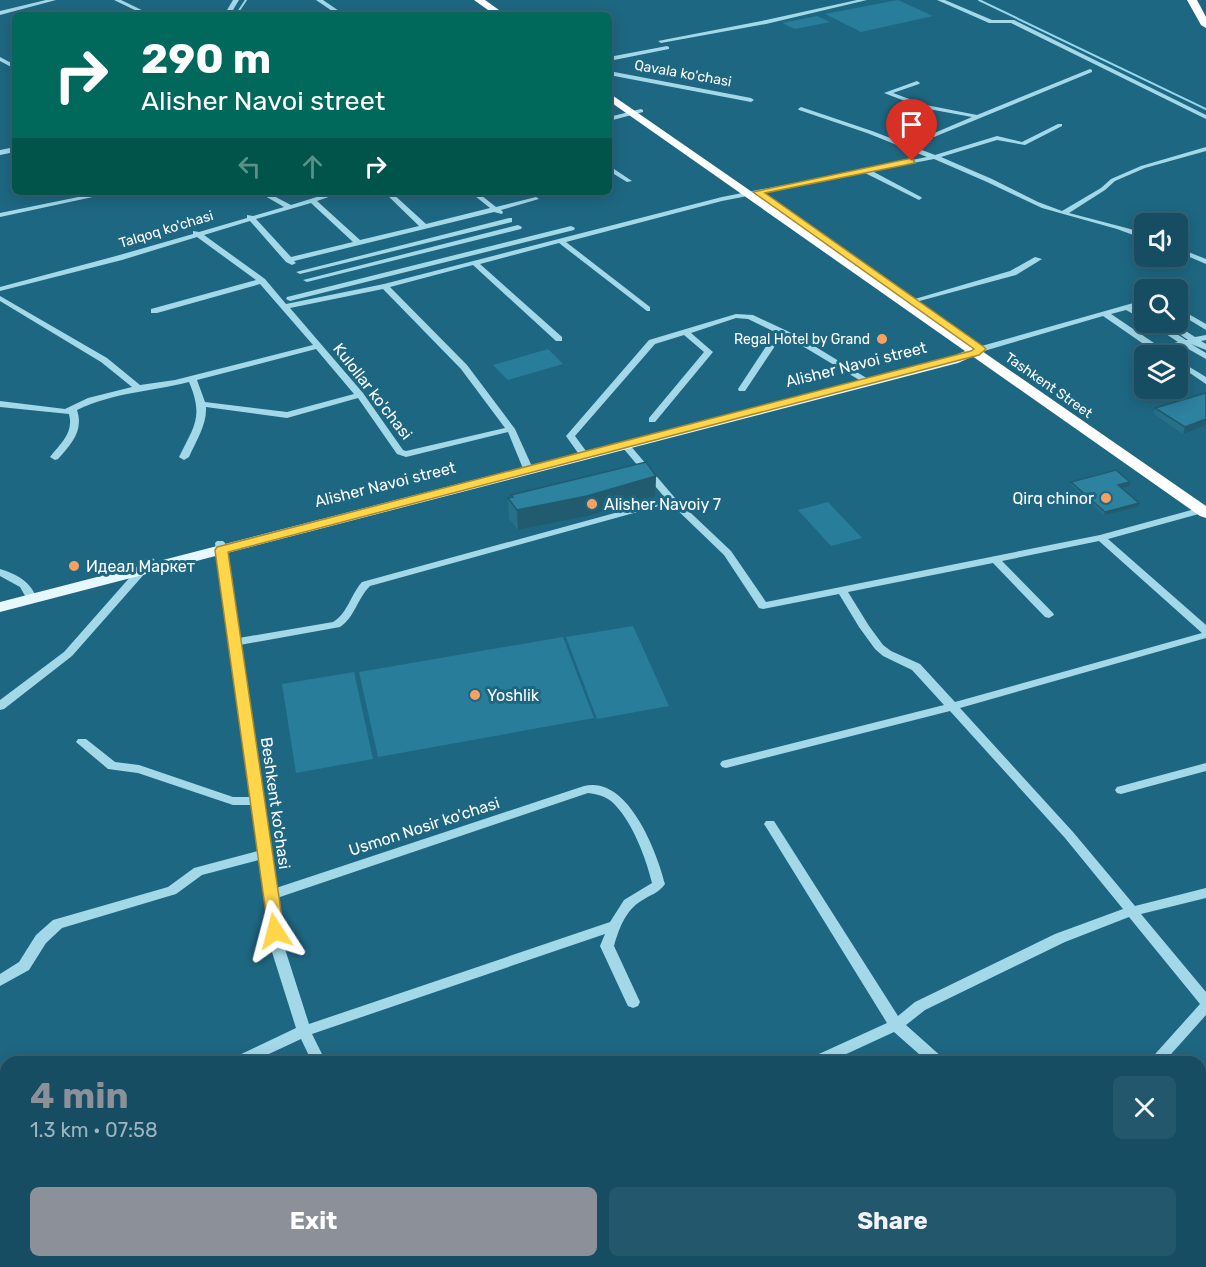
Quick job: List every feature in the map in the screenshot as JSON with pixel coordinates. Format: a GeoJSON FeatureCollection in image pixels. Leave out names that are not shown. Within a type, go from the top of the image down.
{"type":"FeatureCollection","features":[{"type":"Feature","properties":{"kind":"highway"},"geometry":{"type":"LineString","coordinates":[[471,0],[488,12]]}},
{"type":"Feature","properties":{"kind":"highway"},"geometry":{"type":"LineString","coordinates":[[479,0],[489,12]]}},
{"type":"Feature","properties":{"kind":"highway"},"geometry":{"type":"LineString","coordinates":[[1192,0],[1206,25]]}},
{"type":"Feature","properties":{"kind":"highway"},"geometry":{"type":"LineString","coordinates":[[1201,0],[1206,9]]}},
{"type":"Feature","properties":{"kind":"highway","name":"Tashkent Street"},"geometry":{"type":"LineString","coordinates":[[612,91],[637,112],[953,337],[1205,509]]}},
{"type":"Feature","properties":{"kind":"highway","name":"Tashkent Street"},"geometry":{"type":"LineString","coordinates":[[612,98],[637,112]]}},
{"type":"Feature","properties":{"kind":"highway","name":"Tashkent Street"},"geometry":{"type":"LineString","coordinates":[[752,193],[912,301],[995,367],[1205,509]]}},
{"type":"Feature","properties":{"kind":"main road"},"geometry":{"type":"LineString","coordinates":[[953,337],[956,346],[952,358],[995,367]]}},
{"type":"Feature","properties":{"kind":"main road","name":"Alisher Navoi street"},"geometry":{"type":"LineString","coordinates":[[0,599],[31,595],[527,468],[626,446],[975,351]]}},
{"type":"Feature","properties":{"kind":"main road","name":"Alisher Navoi street"},"geometry":{"type":"LineString","coordinates":[[527,468],[581,451],[867,381]]}},
{"type":"Feature","properties":{"kind":"main road","name":"Alisher Navoi street"},"geometry":{"type":"LineString","coordinates":[[0,607],[31,595]]}},
{"type":"Feature","properties":{"kind":"street"},"geometry":{"type":"LineString","coordinates":[[0,13],[53,0]]}},
{"type":"Feature","properties":{"kind":"street"},"geometry":{"type":"LineString","coordinates":[[117,0],[142,12]]}},
{"type":"Feature","properties":{"kind":"street"},"geometry":{"type":"LineString","coordinates":[[226,0],[236,1]]}},
{"type":"Feature","properties":{"kind":"street"},"geometry":{"type":"LineString","coordinates":[[319,0],[337,12]]}},
{"type":"Feature","properties":{"kind":"street"},"geometry":{"type":"LineString","coordinates":[[612,58],[668,48],[661,41],[766,22],[864,0]]}},
{"type":"Feature","properties":{"kind":"street"},"geometry":{"type":"LineString","coordinates":[[940,0],[991,22],[1011,21],[1206,117]]}},
{"type":"Feature","properties":{"kind":"street"},"geometry":{"type":"LineString","coordinates":[[24,7],[31,11]]}},
{"type":"Feature","properties":{"kind":"street"},"geometry":{"type":"LineString","coordinates":[[934,135],[1090,71]]}},
{"type":"Feature","properties":{"kind":"street","name":"Qavala ko'chasi"},"geometry":{"type":"LineString","coordinates":[[612,74],[751,100]]}},
{"type":"Feature","properties":{"kind":"street"},"geometry":{"type":"LineString","coordinates":[[917,83],[887,93],[924,107],[977,117]]}},
{"type":"Feature","properties":{"kind":"street"},"geometry":{"type":"LineString","coordinates":[[801,109],[888,137],[1063,213],[1119,225],[1134,232]]}},
{"type":"Feature","properties":{"kind":"street"},"geometry":{"type":"LineString","coordinates":[[612,118],[637,112]]}},
{"type":"Feature","properties":{"kind":"street"},"geometry":{"type":"LineString","coordinates":[[288,303],[325,299],[385,286],[539,244],[752,193],[935,156],[997,138],[1023,144],[1060,125]]}},
{"type":"Feature","properties":{"kind":"street"},"geometry":{"type":"LineString","coordinates":[[1063,213],[1103,189],[1113,180],[1133,171],[1206,149]]}},
{"type":"Feature","properties":{"kind":"street"},"geometry":{"type":"LineString","coordinates":[[612,170],[629,181]]}},
{"type":"Feature","properties":{"kind":"street"},"geometry":{"type":"LineString","coordinates":[[866,170],[919,198]]}},
{"type":"Feature","properties":{"kind":"street"},"geometry":{"type":"LineString","coordinates":[[0,215],[98,195]]}},
{"type":"Feature","properties":{"kind":"street"},"geometry":{"type":"LineString","coordinates":[[267,195],[288,206]]}},
{"type":"Feature","properties":{"kind":"street","name":"Talqoq ko'chasi"},"geometry":{"type":"LineString","coordinates":[[0,289],[119,258],[196,233],[330,195]]}},
{"type":"Feature","properties":{"kind":"street"},"geometry":{"type":"LineString","coordinates":[[390,195],[425,226]]}},
{"type":"Feature","properties":{"kind":"street"},"geometry":{"type":"LineString","coordinates":[[477,195],[539,244]]}},
{"type":"Feature","properties":{"kind":"street"},"geometry":{"type":"LineString","coordinates":[[289,260],[536,199]]}},
{"type":"Feature","properties":{"kind":"street"},"geometry":{"type":"LineString","coordinates":[[312,200],[359,243]]}},
{"type":"Feature","properties":{"kind":"street"},"geometry":{"type":"LineString","coordinates":[[250,217],[325,299]]}},
{"type":"Feature","properties":{"kind":"street"},"geometry":{"type":"LineString","coordinates":[[300,272],[509,220]]}},
{"type":"Feature","properties":{"kind":"street"},"geometry":{"type":"LineString","coordinates":[[307,280],[518,227]]}},
{"type":"Feature","properties":{"kind":"street"},"geometry":{"type":"LineString","coordinates":[[288,303],[318,292],[571,228]]}},
{"type":"Feature","properties":{"kind":"street","name":"Kulollar ko'chasi"},"geometry":{"type":"LineString","coordinates":[[196,233],[288,303],[289,316],[360,395],[400,452],[406,454],[511,429]]}},
{"type":"Feature","properties":{"kind":"street"},"geometry":{"type":"LineString","coordinates":[[380,238],[411,268]]}},
{"type":"Feature","properties":{"kind":"street"},"geometry":{"type":"LineString","coordinates":[[559,240],[647,309]]}},
{"type":"Feature","properties":{"kind":"street"},"geometry":{"type":"LineString","coordinates":[[1188,254],[1206,262]]}},
{"type":"Feature","properties":{"kind":"street"},"geometry":{"type":"LineString","coordinates":[[912,301],[1013,273],[1038,259]]}},
{"type":"Feature","properties":{"kind":"street"},"geometry":{"type":"LineString","coordinates":[[474,262],[559,339]]}},
{"type":"Feature","properties":{"kind":"street"},"geometry":{"type":"LineString","coordinates":[[154,311],[262,281]]}},
{"type":"Feature","properties":{"kind":"street"},"geometry":{"type":"LineString","coordinates":[[385,286],[464,367],[511,429],[527,468]]}},
{"type":"Feature","properties":{"kind":"street"},"geometry":{"type":"LineString","coordinates":[[0,297],[104,360],[138,388]]}},
{"type":"Feature","properties":{"kind":"street"},"geometry":{"type":"LineString","coordinates":[[975,351],[1134,306]]}},
{"type":"Feature","properties":{"kind":"street"},"geometry":{"type":"LineString","coordinates":[[1127,307],[1134,312]]}},
{"type":"Feature","properties":{"kind":"street"},"geometry":{"type":"LineString","coordinates":[[1104,314],[1151,345]]}},
{"type":"Feature","properties":{"kind":"street"},"geometry":{"type":"LineString","coordinates":[[581,451],[570,436],[652,342],[736,316],[750,317],[795,338],[867,381]]}},
{"type":"Feature","properties":{"kind":"street"},"geometry":{"type":"LineString","coordinates":[[1188,316],[1206,328]]}},
{"type":"Feature","properties":{"kind":"street"},"geometry":{"type":"LineString","coordinates":[[652,420],[709,352],[685,332]]}},
{"type":"Feature","properties":{"kind":"street"},"geometry":{"type":"LineString","coordinates":[[1169,333],[1206,357]]}},
{"type":"Feature","properties":{"kind":"street"},"geometry":{"type":"LineString","coordinates":[[1183,333],[1206,348]]}},
{"type":"Feature","properties":{"kind":"street"},"geometry":{"type":"LineString","coordinates":[[1180,345],[1206,337]]}},
{"type":"Feature","properties":{"kind":"street"},"geometry":{"type":"LineString","coordinates":[[742,389],[772,344],[795,338]]}},
{"type":"Feature","properties":{"kind":"street","name":"Kulollar ko'chasi"},"geometry":{"type":"LineString","coordinates":[[0,404],[66,412],[91,400],[138,388],[192,379],[318,346]]}},
{"type":"Feature","properties":{"kind":"street"},"geometry":{"type":"LineString","coordinates":[[1188,369],[1206,381]]}},
{"type":"Feature","properties":{"kind":"street"},"geometry":{"type":"LineString","coordinates":[[184,456],[203,414],[204,404],[192,379]]}},
{"type":"Feature","properties":{"kind":"street"},"geometry":{"type":"LineString","coordinates":[[204,404],[287,415],[360,395]]}},
{"type":"Feature","properties":{"kind":"street"},"geometry":{"type":"LineString","coordinates":[[55,457],[76,431],[77,420],[72,409]]}},
{"type":"Feature","properties":{"kind":"street"},"geometry":{"type":"LineString","coordinates":[[626,446],[672,500],[728,553],[763,606],[1101,538],[1205,509]]}},
{"type":"Feature","properties":{"kind":"street"},"geometry":{"type":"LineString","coordinates":[[235,642],[336,625],[347,616],[357,591],[366,584],[672,500]]}},
{"type":"Feature","properties":{"kind":"street"},"geometry":{"type":"LineString","coordinates":[[1101,538],[1206,633]]}},
{"type":"Feature","properties":{"kind":"street","name":"Beshkent ko'chasi"},"geometry":{"type":"LineString","coordinates":[[221,547],[278,949],[304,1031],[316,1056]]}},
{"type":"Feature","properties":{"kind":"street"},"geometry":{"type":"LineString","coordinates":[[995,559],[1048,615]]}},
{"type":"Feature","properties":{"kind":"street"},"geometry":{"type":"LineString","coordinates":[[0,706],[68,654],[146,566]]}},
{"type":"Feature","properties":{"kind":"street"},"geometry":{"type":"LineString","coordinates":[[0,572],[14,578],[31,595]]}},
{"type":"Feature","properties":{"kind":"street"},"geometry":{"type":"LineString","coordinates":[[842,590],[879,648],[906,659],[916,667],[1069,835],[1206,1004],[1160,1056]]}},
{"type":"Feature","properties":{"kind":"street"},"geometry":{"type":"LineString","coordinates":[[726,764],[952,707],[1206,633]]}},
{"type":"Feature","properties":{"kind":"street"},"geometry":{"type":"LineString","coordinates":[[82,742],[112,766],[139,769],[233,801],[257,801]]}},
{"type":"Feature","properties":{"kind":"street"},"geometry":{"type":"LineString","coordinates":[[1121,790],[1206,767]]}},
{"type":"Feature","properties":{"kind":"street","name":"Usmon Nosir ko'chasi"},"geometry":{"type":"LineString","coordinates":[[270,895],[588,789],[599,788],[612,793],[622,802],[659,884],[653,890],[633,900],[613,926]]}},
{"type":"Feature","properties":{"kind":"street"},"geometry":{"type":"LineString","coordinates":[[770,824],[896,1025],[931,1056]]}},
{"type":"Feature","properties":{"kind":"street"},"geometry":{"type":"LineString","coordinates":[[0,981],[24,966],[41,939],[58,924],[172,891],[198,871],[265,854]]}},
{"type":"Feature","properties":{"kind":"street"},"geometry":{"type":"LineString","coordinates":[[828,1056],[896,1025],[920,1006],[1060,938],[1130,912],[1206,892]]}},
{"type":"Feature","properties":{"kind":"street"},"geometry":{"type":"LineString","coordinates":[[613,926],[607,946],[633,1002]]}},
{"type":"Feature","properties":{"kind":"street"},"geometry":{"type":"LineString","coordinates":[[251,1056],[304,1031],[613,926]]}},
{"type":"Feature","properties":{"kind":"shaded area"},"geometry":{"type":"Polygon","coordinates":[[[898,0],[933,16],[861,32],[825,14],[898,0]]]}},
{"type":"Feature","properties":{"kind":"shaded area"},"geometry":{"type":"Polygon","coordinates":[[[817,16],[830,22],[795,29],[782,23],[817,16]]]}},
{"type":"Feature","properties":{"kind":"shaded area"},"geometry":{"type":"Polygon","coordinates":[[[548,349],[563,364],[508,380],[493,365],[548,349]]]}},
{"type":"Feature","properties":{"kind":"shaded area"},"geometry":{"type":"Polygon","coordinates":[[[828,502],[862,538],[831,546],[798,510],[828,502]]]}},
{"type":"Feature","properties":{"kind":"shaded area"},"geometry":{"type":"Polygon","coordinates":[[[633,626],[669,706],[597,719],[566,637],[633,626]]]}},
{"type":"Feature","properties":{"kind":"shaded area","name":"Yoshlik"},"geometry":{"type":"Polygon","coordinates":[[[563,637],[594,718],[378,757],[359,672],[563,637]]]}},
{"type":"Feature","properties":{"kind":"shaded area"},"geometry":{"type":"Polygon","coordinates":[[[354,672],[373,759],[296,773],[282,684],[354,672]]]}},
{"type":"Feature","properties":{"kind":"building"},"geometry":{"type":"Polygon","coordinates":[[[1206,393],[1206,419],[1185,427],[1155,408],[1188,399],[1206,393]]]}},
{"type":"Feature","properties":{"kind":"building"},"geometry":{"type":"Polygon","coordinates":[[[646,462],[656,476],[587,496],[517,510],[508,498],[513,497],[511,495],[646,462]]]}},
{"type":"Feature","properties":{"kind":"building","name":"Qirq chinor"},"geometry":{"type":"Polygon","coordinates":[[[1116,470],[1130,482],[1118,485],[1139,503],[1105,512],[1071,482],[1116,470]]]}},
{"type":"Feature","properties":{"kind":"waterway"},"geometry":{"type":"LineString","coordinates":[[238,12],[246,0]]}},
{"type":"Feature","properties":{"kind":"waterway"},"geometry":{"type":"LineString","coordinates":[[979,0],[1206,109]]}},
{"type":"Feature","properties":{"kind":"waterway"},"geometry":{"type":"LineString","coordinates":[[0,151],[12,149]]}},
{"type":"Feature","properties":{"kind":"place","name":"Regal Hotel by Grand"},"geometry":{"type":"Point","coordinates":[882,339]}},
{"type":"Feature","properties":{"kind":"place","name":"Qirq chinor"},"geometry":{"type":"Point","coordinates":[1106,498]}},
{"type":"Feature","properties":{"kind":"place","name":"Alisher Navoiy 7"},"geometry":{"type":"Point","coordinates":[592,504]}},
{"type":"Feature","properties":{"kind":"place","name":"Идеал Маркет"},"geometry":{"type":"Point","coordinates":[74,566]}},
{"type":"Feature","properties":{"kind":"place","name":"Yoshlik"},"geometry":{"type":"Point","coordinates":[475,695]}},
{"type":"Feature","properties":{"kind":"route"},"geometry":{"type":"LineString","coordinates":[[275,931],[221,550],[648,441],[975,353],[981,349],[757,192],[912,161]]}}]}
